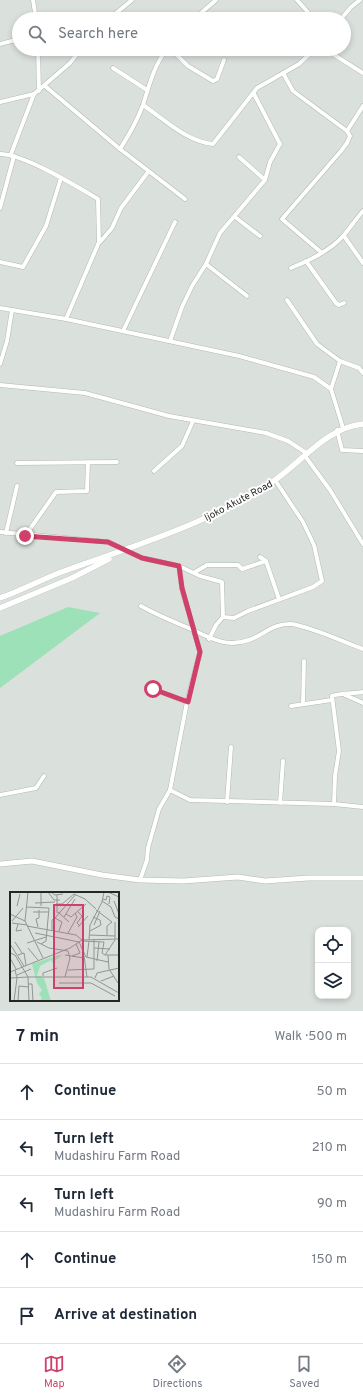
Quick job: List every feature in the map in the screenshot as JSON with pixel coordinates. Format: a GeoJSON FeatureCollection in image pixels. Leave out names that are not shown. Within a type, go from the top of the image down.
{"type":"FeatureCollection","features":[{"type":"Feature","properties":{"kind":"main road","name":"Ijoko Akute Road"},"geometry":{"type":"LineString","coordinates":[[0,598],[65,571],[125,550],[198,521],[247,497],[275,480],[340,429],[363,424]]}},
{"type":"Feature","properties":{"kind":"main road","name":"Ijoko Akute Road"},"geometry":{"type":"LineString","coordinates":[[0,608],[72,578],[125,550]]}},
{"type":"Feature","properties":{"kind":"street"},"geometry":{"type":"LineString","coordinates":[[33,0],[35,12]]}},
{"type":"Feature","properties":{"kind":"street"},"geometry":{"type":"LineString","coordinates":[[117,12],[132,0]]}},
{"type":"Feature","properties":{"kind":"street"},"geometry":{"type":"LineString","coordinates":[[202,12],[216,0]]}},
{"type":"Feature","properties":{"kind":"street"},"geometry":{"type":"LineString","coordinates":[[297,0],[308,12]]}},
{"type":"Feature","properties":{"kind":"street"},"geometry":{"type":"LineString","coordinates":[[347,12],[360,0]]}},
{"type":"Feature","properties":{"kind":"street"},"geometry":{"type":"LineString","coordinates":[[0,44],[12,41]]}},
{"type":"Feature","properties":{"kind":"street"},"geometry":{"type":"LineString","coordinates":[[38,56],[39,90]]}},
{"type":"Feature","properties":{"kind":"street"},"geometry":{"type":"LineString","coordinates":[[0,102],[34,94],[45,86],[76,56]]}},
{"type":"Feature","properties":{"kind":"street"},"geometry":{"type":"LineString","coordinates":[[120,149],[136,122],[147,90],[162,56]]}},
{"type":"Feature","properties":{"kind":"street"},"geometry":{"type":"LineString","coordinates":[[179,56],[188,66],[213,81],[218,80],[224,60]]}},
{"type":"Feature","properties":{"kind":"street"},"geometry":{"type":"LineString","coordinates":[[143,105],[191,137],[213,144],[254,94],[257,88],[300,64],[308,56]]}},
{"type":"Feature","properties":{"kind":"street"},"geometry":{"type":"LineString","coordinates":[[336,56],[363,73]]}},
{"type":"Feature","properties":{"kind":"street"},"geometry":{"type":"LineString","coordinates":[[113,68],[147,90]]}},
{"type":"Feature","properties":{"kind":"street"},"geometry":{"type":"LineString","coordinates":[[283,73],[293,91],[347,131],[350,136],[347,143],[282,219],[322,253]]}},
{"type":"Feature","properties":{"kind":"street"},"geometry":{"type":"LineString","coordinates":[[45,86],[148,172],[185,199]]}},
{"type":"Feature","properties":{"kind":"street"},"geometry":{"type":"LineString","coordinates":[[0,208],[12,155],[34,94]]}},
{"type":"Feature","properties":{"kind":"street"},"geometry":{"type":"LineString","coordinates":[[170,341],[182,307],[192,286],[206,264],[220,233],[265,180],[270,162],[280,144],[254,94]]}},
{"type":"Feature","properties":{"kind":"street"},"geometry":{"type":"LineString","coordinates":[[347,131],[363,108]]}},
{"type":"Feature","properties":{"kind":"street"},"geometry":{"type":"LineString","coordinates":[[0,154],[12,155],[61,178],[98,199],[99,242]]}},
{"type":"Feature","properties":{"kind":"street"},"geometry":{"type":"LineString","coordinates":[[239,157],[265,180]]}},
{"type":"Feature","properties":{"kind":"street"},"geometry":{"type":"LineString","coordinates":[[66,319],[99,242],[112,228],[121,208],[148,172]]}},
{"type":"Feature","properties":{"kind":"street"},"geometry":{"type":"LineString","coordinates":[[0,262],[23,267],[46,226],[61,178]]}},
{"type":"Feature","properties":{"kind":"street"},"geometry":{"type":"LineString","coordinates":[[291,268],[322,253],[344,236],[363,211]]}},
{"type":"Feature","properties":{"kind":"street"},"geometry":{"type":"LineString","coordinates":[[235,217],[260,236]]}},
{"type":"Feature","properties":{"kind":"street"},"geometry":{"type":"LineString","coordinates":[[123,331],[175,222]]}},
{"type":"Feature","properties":{"kind":"street"},"geometry":{"type":"LineString","coordinates":[[344,236],[363,263]]}},
{"type":"Feature","properties":{"kind":"street"},"geometry":{"type":"LineString","coordinates":[[306,261],[336,303],[339,305],[344,303]]}},
{"type":"Feature","properties":{"kind":"street"},"geometry":{"type":"LineString","coordinates":[[206,264],[247,296]]}},
{"type":"Feature","properties":{"kind":"street"},"geometry":{"type":"LineString","coordinates":[[287,300],[303,320],[317,344],[340,361],[359,368],[363,373]]}},
{"type":"Feature","properties":{"kind":"street"},"geometry":{"type":"LineString","coordinates":[[0,308],[66,319],[272,364],[314,377],[331,390]]}},
{"type":"Feature","properties":{"kind":"street"},"geometry":{"type":"LineString","coordinates":[[0,364],[7,341],[12,310]]}},
{"type":"Feature","properties":{"kind":"street"},"geometry":{"type":"LineString","coordinates":[[340,361],[331,390],[340,429],[342,450],[363,451]]}},
{"type":"Feature","properties":{"kind":"street"},"geometry":{"type":"LineString","coordinates":[[0,385],[85,393],[141,409],[194,421],[266,433],[288,441],[306,455],[330,490],[363,544]]}},
{"type":"Feature","properties":{"kind":"street"},"geometry":{"type":"LineString","coordinates":[[154,471],[182,446],[194,421]]}},
{"type":"Feature","properties":{"kind":"street"},"geometry":{"type":"LineString","coordinates":[[25,536],[56,492],[86,491],[88,462]]}},
{"type":"Feature","properties":{"kind":"street"},"geometry":{"type":"LineString","coordinates":[[18,463],[117,462]]}},
{"type":"Feature","properties":{"kind":"street"},"geometry":{"type":"LineString","coordinates":[[224,617],[234,618],[248,610],[313,587],[322,581],[314,545],[304,522],[275,480]]}},
{"type":"Feature","properties":{"kind":"street"},"geometry":{"type":"LineString","coordinates":[[6,533],[17,486]]}},
{"type":"Feature","properties":{"kind":"street"},"geometry":{"type":"LineString","coordinates":[[0,532],[25,536],[108,542],[142,558],[179,566],[195,572],[200,576],[222,582],[224,592],[224,617],[216,625],[209,639]]}},
{"type":"Feature","properties":{"kind":"street"},"geometry":{"type":"LineString","coordinates":[[260,557],[266,561],[279,599]]}},
{"type":"Feature","properties":{"kind":"street"},"geometry":{"type":"LineString","coordinates":[[195,572],[207,565],[238,565],[242,569],[266,561]]}},
{"type":"Feature","properties":{"kind":"street"},"geometry":{"type":"LineString","coordinates":[[140,880],[147,860],[148,848],[159,809],[170,790],[200,652],[182,588],[179,566]]}},
{"type":"Feature","properties":{"kind":"street"},"geometry":{"type":"LineString","coordinates":[[141,606],[209,639],[224,642],[248,640],[279,624],[292,624],[363,649]]}},
{"type":"Feature","properties":{"kind":"street"},"geometry":{"type":"LineString","coordinates":[[304,661],[304,704]]}},
{"type":"Feature","properties":{"kind":"street"},"geometry":{"type":"LineString","coordinates":[[153,689],[188,702]]}},
{"type":"Feature","properties":{"kind":"street"},"geometry":{"type":"LineString","coordinates":[[334,804],[335,776],[339,750],[332,700],[333,694],[345,695],[363,692]]}},
{"type":"Feature","properties":{"kind":"street"},"geometry":{"type":"LineString","coordinates":[[345,695],[363,703]]}},
{"type":"Feature","properties":{"kind":"street"},"geometry":{"type":"LineString","coordinates":[[291,706],[332,700]]}},
{"type":"Feature","properties":{"kind":"street"},"geometry":{"type":"LineString","coordinates":[[227,802],[231,747]]}},
{"type":"Feature","properties":{"kind":"street"},"geometry":{"type":"LineString","coordinates":[[280,803],[284,761]]}},
{"type":"Feature","properties":{"kind":"street"},"geometry":{"type":"LineString","coordinates":[[0,795],[36,788],[44,776]]}},
{"type":"Feature","properties":{"kind":"street"},"geometry":{"type":"LineString","coordinates":[[170,790],[190,800],[334,804],[363,807]]}},
{"type":"Feature","properties":{"kind":"street"},"geometry":{"type":"LineString","coordinates":[[0,864],[32,861],[102,876],[140,880],[183,881],[238,877],[265,881],[363,878]]}},
{"type":"Feature","properties":{"kind":"green space"},"geometry":{"type":"Polygon","coordinates":[[[68,607],[100,613],[0,688],[0,636],[68,607]]]}},
{"type":"Feature","properties":{"kind":"route"},"geometry":{"type":"LineString","coordinates":[[25,536],[66,537],[108,542],[142,558],[179,566],[182,588],[200,652],[188,702],[153,689]]}}]}
